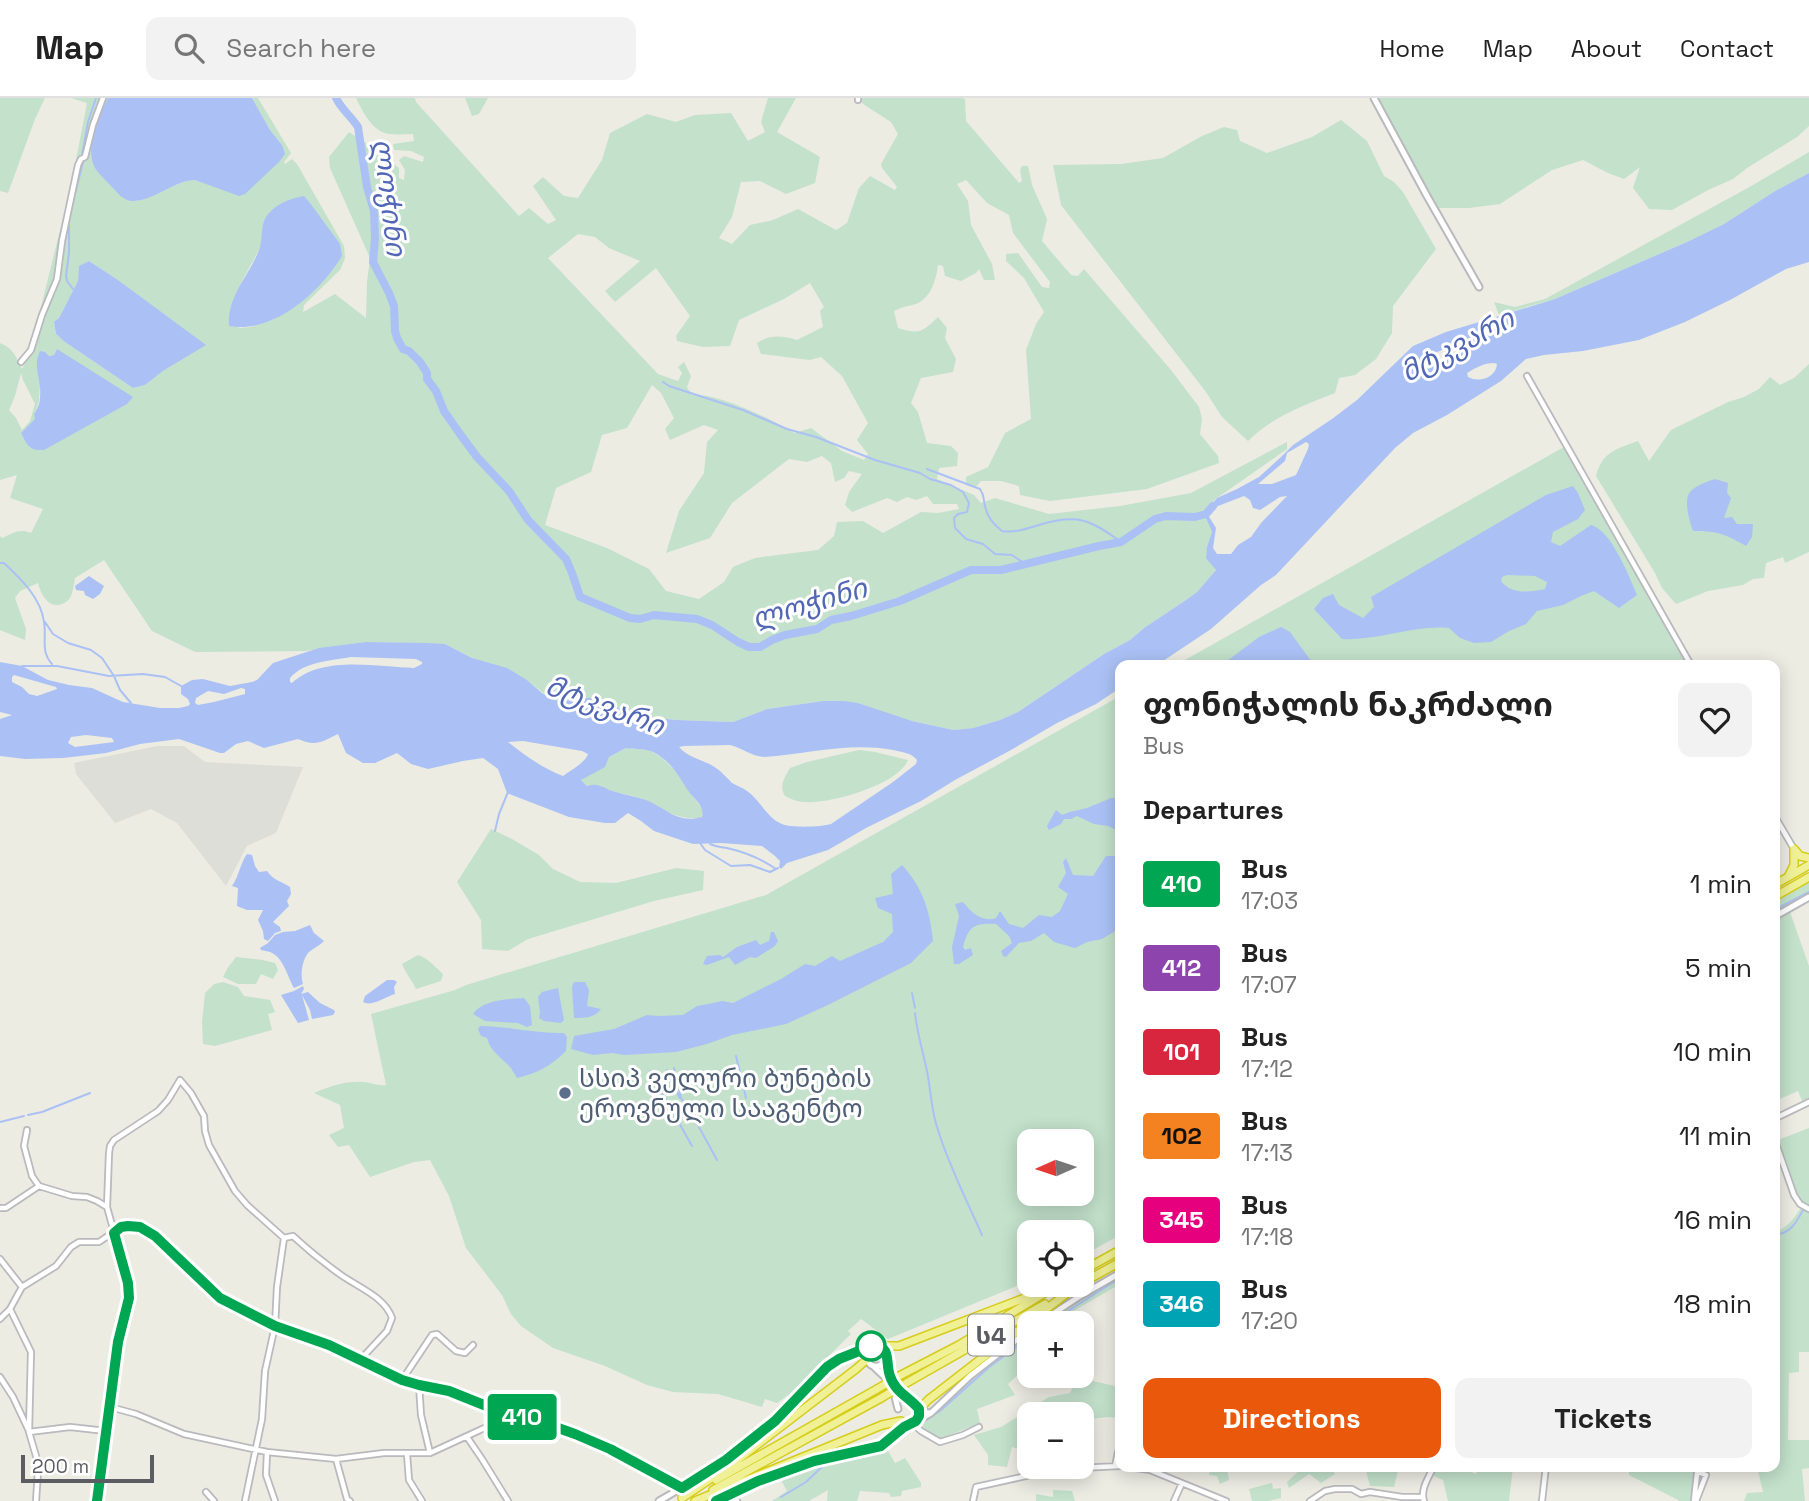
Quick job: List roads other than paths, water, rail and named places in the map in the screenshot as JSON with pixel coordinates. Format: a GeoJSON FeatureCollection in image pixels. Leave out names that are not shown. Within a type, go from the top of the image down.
{"type":"FeatureCollection","features":[{"type":"Feature","properties":{"kind":"highway"},"geometry":{"type":"LineString","coordinates":[[1794,849],[1800,856],[1809,858]]}},
{"type":"Feature","properties":{"kind":"highway"},"geometry":{"type":"LineString","coordinates":[[1788,877],[1794,865],[1794,849]]}},
{"type":"Feature","properties":{"kind":"highway"},"geometry":{"type":"LineString","coordinates":[[1780,882],[1809,865]]}},
{"type":"Feature","properties":{"kind":"highway"},"geometry":{"type":"LineString","coordinates":[[1780,894],[1809,877]]}},
{"type":"Feature","properties":{"kind":"highway"},"geometry":{"type":"LineString","coordinates":[[1094,1264],[1115,1253]]}},
{"type":"Feature","properties":{"kind":"highway","name":"ს4"},"geometry":{"type":"LineString","coordinates":[[1094,1276],[1115,1265]]}},
{"type":"Feature","properties":{"kind":"highway"},"geometry":{"type":"LineString","coordinates":[[882,1346],[899,1346],[1027,1297]]}},
{"type":"Feature","properties":{"kind":"highway","name":"ს4"},"geometry":{"type":"LineString","coordinates":[[679,1499],[959,1345],[1036,1297]]}},
{"type":"Feature","properties":{"kind":"highway","name":"ს4"},"geometry":{"type":"LineString","coordinates":[[695,1501],[1057,1297]]}},
{"type":"Feature","properties":{"kind":"highway"},"geometry":{"type":"LineString","coordinates":[[919,1411],[977,1362],[1063,1297]]}},
{"type":"Feature","properties":{"kind":"highway"},"geometry":{"type":"LineString","coordinates":[[679,1499],[732,1464],[866,1359]]}},
{"type":"Feature","properties":{"kind":"highway"},"geometry":{"type":"LineString","coordinates":[[695,1501],[882,1425],[908,1423]]}},
{"type":"Feature","properties":{"kind":"street"},"geometry":{"type":"LineString","coordinates":[[21,362],[31,350],[57,279],[64,228],[78,165],[85,157],[103,98]]}},
{"type":"Feature","properties":{"kind":"street"},"geometry":{"type":"LineString","coordinates":[[1374,98],[1479,287]]}},
{"type":"Feature","properties":{"kind":"street"},"geometry":{"type":"LineString","coordinates":[[1527,376],[1688,660]]}},
{"type":"Feature","properties":{"kind":"street"},"geometry":{"type":"LineString","coordinates":[[1780,825],[1794,849]]}},
{"type":"Feature","properties":{"kind":"street"},"geometry":{"type":"LineString","coordinates":[[1780,914],[1809,897]]}},
{"type":"Feature","properties":{"kind":"street"},"geometry":{"type":"LineString","coordinates":[[97,1501],[118,1342],[129,1298],[128,1283],[107,1208],[110,1146],[114,1140],[158,1111],[180,1080],[204,1116],[209,1145],[235,1191],[285,1238]]}},
{"type":"Feature","properties":{"kind":"street"},"geometry":{"type":"LineString","coordinates":[[1780,1116],[1809,1102]]}},
{"type":"Feature","properties":{"kind":"street"},"geometry":{"type":"LineString","coordinates":[[27,1130],[24,1146],[32,1176],[39,1186],[72,1196],[87,1197],[107,1208]]}},
{"type":"Feature","properties":{"kind":"street"},"geometry":{"type":"LineString","coordinates":[[1780,1154],[1794,1195],[1800,1204],[1809,1209]]}},
{"type":"Feature","properties":{"kind":"street"},"geometry":{"type":"LineString","coordinates":[[0,1208],[6,1208],[39,1186]]}},
{"type":"Feature","properties":{"kind":"street"},"geometry":{"type":"LineString","coordinates":[[0,1319],[10,1309],[22,1287],[56,1266],[71,1247],[79,1242],[99,1242],[121,1227],[140,1227],[155,1236],[220,1298],[275,1326],[329,1345],[402,1380],[449,1391],[504,1413],[533,1419],[610,1449],[682,1488]]}},
{"type":"Feature","properties":{"kind":"street"},"geometry":{"type":"LineString","coordinates":[[285,1238],[293,1236],[390,1311],[392,1318],[387,1331],[360,1360]]}},
{"type":"Feature","properties":{"kind":"street"},"geometry":{"type":"LineString","coordinates":[[245,1501],[262,1419],[268,1353],[275,1326],[277,1287],[285,1238]]}},
{"type":"Feature","properties":{"kind":"street"},"geometry":{"type":"LineString","coordinates":[[0,1259],[22,1287]]}},
{"type":"Feature","properties":{"kind":"street"},"geometry":{"type":"LineString","coordinates":[[1057,1311],[1115,1276]]}},
{"type":"Feature","properties":{"kind":"street"},"geometry":{"type":"LineString","coordinates":[[10,1309],[31,1352],[29,1432]]}},
{"type":"Feature","properties":{"kind":"street"},"geometry":{"type":"LineString","coordinates":[[402,1380],[432,1335],[437,1334],[456,1351],[465,1353],[473,1345]]}},
{"type":"Feature","properties":{"kind":"street"},"geometry":{"type":"LineString","coordinates":[[908,1423],[931,1413],[970,1376],[1017,1339]]}},
{"type":"Feature","properties":{"kind":"street"},"geometry":{"type":"LineString","coordinates":[[659,1501],[726,1460],[757,1436],[783,1414],[827,1367],[874,1345],[882,1346],[887,1352],[889,1375],[899,1393],[919,1411],[931,1413]]}},
{"type":"Feature","properties":{"kind":"street"},"geometry":{"type":"LineString","coordinates":[[866,1359],[868,1348]]}},
{"type":"Feature","properties":{"kind":"street"},"geometry":{"type":"LineString","coordinates":[[848,1356],[866,1359],[887,1378],[896,1395],[897,1413],[908,1423],[940,1442],[979,1427]]}},
{"type":"Feature","properties":{"kind":"street"},"geometry":{"type":"LineString","coordinates":[[873,1366],[881,1366],[887,1359]]}},
{"type":"Feature","properties":{"kind":"street"},"geometry":{"type":"LineString","coordinates":[[0,1377],[13,1397],[29,1432],[36,1456],[36,1501]]}},
{"type":"Feature","properties":{"kind":"street"},"geometry":{"type":"LineString","coordinates":[[419,1385],[421,1415],[430,1452]]}},
{"type":"Feature","properties":{"kind":"street"},"geometry":{"type":"LineString","coordinates":[[898,1409],[903,1404],[911,1403]]}},
{"type":"Feature","properties":{"kind":"street"},"geometry":{"type":"LineString","coordinates":[[110,1407],[136,1414],[184,1434],[267,1452],[336,1459],[384,1453],[430,1452],[491,1425],[504,1413]]}},
{"type":"Feature","properties":{"kind":"street"},"geometry":{"type":"LineString","coordinates":[[716,1501],[732,1492],[814,1461],[881,1446],[919,1411]]}},
{"type":"Feature","properties":{"kind":"street"},"geometry":{"type":"LineString","coordinates":[[29,1432],[69,1427],[106,1431]]}},
{"type":"Feature","properties":{"kind":"street"},"geometry":{"type":"LineString","coordinates":[[467,1437],[508,1501]]}},
{"type":"Feature","properties":{"kind":"street"},"geometry":{"type":"LineString","coordinates":[[267,1452],[266,1475],[275,1501]]}},
{"type":"Feature","properties":{"kind":"street"},"geometry":{"type":"LineString","coordinates":[[407,1454],[409,1480],[418,1500]]}},
{"type":"Feature","properties":{"kind":"street"},"geometry":{"type":"LineString","coordinates":[[336,1459],[347,1499],[350,1501]]}},
{"type":"Feature","properties":{"kind":"street"},"geometry":{"type":"LineString","coordinates":[[973,1501],[976,1487],[1058,1469],[1115,1466]]}},
{"type":"Feature","properties":{"kind":"street"},"geometry":{"type":"LineString","coordinates":[[1155,1472],[1225,1501]]}},
{"type":"Feature","properties":{"kind":"street"},"geometry":{"type":"LineString","coordinates":[[1310,1501],[1325,1491],[1335,1489],[1423,1499],[1425,1485],[1431,1472]]}},
{"type":"Feature","properties":{"kind":"street"},"geometry":{"type":"LineString","coordinates":[[1542,1501],[1545,1472]]}},
{"type":"Feature","properties":{"kind":"street"},"geometry":{"type":"LineString","coordinates":[[1701,1473],[1706,1475],[1695,1501],[1697,1474],[1701,1473]]}},
{"type":"Feature","properties":{"kind":"street"},"geometry":{"type":"LineString","coordinates":[[1174,1501],[1182,1483]]}},
{"type":"Feature","properties":{"kind":"street"},"geometry":{"type":"LineString","coordinates":[[206,1492],[214,1501]]}},
{"type":"Feature","properties":{"kind":"street"},"geometry":{"type":"LineString","coordinates":[[732,1492],[737,1501]]}},
{"type":"Feature","properties":{"kind":"water"},"geometry":{"type":"Polygon","coordinates":[[[108,98],[252,98],[285,154],[245,194],[239,196],[195,180],[180,183],[142,200],[127,200],[100,174],[92,158],[94,131],[108,98]]]}},
{"type":"Feature","properties":{"kind":"water","name":"მტკვარი"},"geometry":{"type":"Polygon","coordinates":[[[1809,173],[1809,262],[1786,269],[1685,322],[1639,340],[1526,359],[1501,381],[1413,433],[1395,448],[1276,575],[1211,629],[1164,660],[1115,660],[1115,691],[1096,704],[828,850],[787,863],[781,869],[780,861],[762,846],[693,844],[654,831],[628,813],[615,823],[569,817],[507,793],[498,769],[483,758],[428,769],[411,764],[397,753],[375,763],[363,763],[346,753],[338,734],[318,742],[309,743],[298,739],[264,748],[248,741],[236,744],[224,753],[179,739],[63,758],[25,759],[0,756],[0,719],[12,715],[0,712],[0,662],[22,666],[48,680],[92,688],[123,702],[179,708],[190,704],[181,694],[181,686],[192,680],[203,679],[230,686],[252,682],[273,663],[319,648],[366,642],[445,644],[472,658],[507,668],[559,702],[592,698],[646,717],[733,722],[767,709],[823,701],[844,701],[954,730],[1000,720],[1018,712],[1104,654],[1130,640],[1197,592],[1216,570],[1206,558],[1212,532],[1205,516],[1217,498],[1259,477],[1293,445],[1357,400],[1413,346],[1446,332],[1555,299],[1724,224],[1809,173]],[[1469,342],[1456,344],[1424,358],[1423,364],[1438,365],[1470,345],[1469,342]],[[1490,363],[1467,373],[1468,377],[1477,379],[1490,376],[1497,364],[1490,363]],[[1306,442],[1287,453],[1285,461],[1258,484],[1272,484],[1296,475],[1309,444],[1306,442]],[[1244,496],[1218,506],[1208,515],[1216,528],[1213,548],[1217,554],[1231,554],[1238,545],[1251,537],[1287,496],[1280,497],[1260,510],[1253,508],[1250,500],[1244,496]],[[351,657],[303,668],[290,678],[290,682],[305,674],[334,666],[414,668],[422,664],[416,659],[351,657]],[[14,675],[12,682],[29,694],[37,696],[57,689],[14,675]],[[245,689],[224,694],[208,691],[196,698],[195,703],[198,705],[245,694],[245,689]],[[86,735],[71,737],[68,743],[75,747],[114,742],[112,738],[86,735]],[[523,741],[508,742],[541,765],[563,776],[581,763],[588,754],[523,741]],[[730,745],[679,747],[712,765],[732,783],[747,791],[777,821],[799,827],[831,824],[893,782],[916,764],[917,760],[906,753],[893,750],[860,747],[764,757],[730,745]],[[626,748],[609,757],[605,767],[581,780],[587,786],[598,785],[646,800],[679,817],[702,817],[700,806],[677,773],[653,752],[626,748]]]}},
{"type":"Feature","properties":{"kind":"water"},"geometry":{"type":"Polygon","coordinates":[[[304,196],[340,244],[342,256],[333,270],[308,296],[279,317],[246,327],[229,326],[231,305],[259,250],[266,217],[283,203],[304,196]]]}},
{"type":"Feature","properties":{"kind":"water"},"geometry":{"type":"Polygon","coordinates":[[[89,261],[206,345],[145,385],[133,388],[65,342],[56,334],[54,322],[59,318],[78,281],[79,266],[89,261]]]}},
{"type":"Feature","properties":{"kind":"water"},"geometry":{"type":"Polygon","coordinates":[[[57,349],[133,397],[127,404],[44,450],[35,450],[27,444],[21,433],[35,419],[34,414],[39,402],[37,363],[40,351],[49,356],[54,355],[57,349]]]}},
{"type":"Feature","properties":{"kind":"water"},"geometry":{"type":"Polygon","coordinates":[[[1715,479],[1728,483],[1727,493],[1731,498],[1724,518],[1732,517],[1737,524],[1753,524],[1752,537],[1746,546],[1721,534],[1693,531],[1688,512],[1688,496],[1695,488],[1715,479]]]}},
{"type":"Feature","properties":{"kind":"water"},"geometry":{"type":"Polygon","coordinates":[[[1573,486],[1585,510],[1578,519],[1553,532],[1551,542],[1560,546],[1591,525],[1598,529],[1612,544],[1637,595],[1619,608],[1594,591],[1563,605],[1537,611],[1526,624],[1491,642],[1474,643],[1460,638],[1449,628],[1342,639],[1314,609],[1323,598],[1333,594],[1339,605],[1363,618],[1374,607],[1371,597],[1546,495],[1573,486]],[[1507,575],[1502,577],[1501,581],[1510,589],[1545,589],[1547,582],[1535,576],[1507,575]]]}},
{"type":"Feature","properties":{"kind":"water"},"geometry":{"type":"Polygon","coordinates":[[[89,576],[104,586],[100,594],[93,599],[85,595],[84,591],[76,590],[75,586],[89,576]]]}},
{"type":"Feature","properties":{"kind":"water"},"geometry":{"type":"Polygon","coordinates":[[[1281,627],[1290,632],[1310,660],[1228,660],[1259,637],[1281,627]]]}},
{"type":"Feature","properties":{"kind":"water"},"geometry":{"type":"Polygon","coordinates":[[[1115,798],[1115,830],[1077,816],[1064,819],[1061,824],[1049,830],[1047,826],[1056,810],[1062,815],[1115,798]]]}},
{"type":"Feature","properties":{"kind":"water"},"geometry":{"type":"Polygon","coordinates":[[[247,854],[252,855],[259,872],[267,871],[290,887],[291,894],[287,901],[289,906],[273,922],[281,931],[268,941],[264,939],[258,920],[263,910],[247,910],[237,906],[238,888],[232,886],[247,854]]]}},
{"type":"Feature","properties":{"kind":"water"},"geometry":{"type":"Polygon","coordinates":[[[1106,856],[1115,856],[1115,931],[1102,939],[1075,948],[1054,942],[1044,933],[1031,941],[1019,943],[1006,957],[1001,951],[1012,943],[1009,936],[996,924],[977,925],[970,930],[963,947],[965,950],[971,948],[973,955],[959,964],[954,964],[952,947],[959,916],[955,904],[963,902],[973,913],[986,919],[996,918],[1000,911],[1009,924],[1023,928],[1039,915],[1052,917],[1060,911],[1068,894],[1058,887],[1066,873],[1063,862],[1066,858],[1073,875],[1093,876],[1106,856]]]}},
{"type":"Feature","properties":{"kind":"water"},"geometry":{"type":"Polygon","coordinates":[[[902,865],[924,900],[933,941],[911,963],[786,1024],[732,1035],[676,1052],[593,1055],[571,1049],[574,1036],[614,1029],[647,1015],[683,1015],[697,1006],[722,1001],[733,1003],[805,964],[815,966],[832,956],[840,961],[883,942],[893,932],[892,914],[878,908],[875,898],[893,894],[891,874],[902,865]]]}},
{"type":"Feature","properties":{"kind":"water"},"geometry":{"type":"Polygon","coordinates":[[[310,925],[314,933],[324,941],[308,953],[302,968],[303,984],[294,988],[280,960],[260,948],[275,935],[310,925]]]}},
{"type":"Feature","properties":{"kind":"water"},"geometry":{"type":"Polygon","coordinates":[[[771,932],[774,932],[778,941],[775,946],[756,958],[750,957],[735,965],[729,957],[703,964],[707,956],[723,957],[737,947],[756,940],[760,945],[769,941],[771,932]]]}},
{"type":"Feature","properties":{"kind":"water"},"geometry":{"type":"Polygon","coordinates":[[[387,980],[397,982],[394,987],[395,994],[374,1002],[363,1002],[365,996],[387,980]]]}},
{"type":"Feature","properties":{"kind":"water"},"geometry":{"type":"Polygon","coordinates":[[[574,982],[585,982],[589,990],[587,1006],[601,1009],[596,1014],[574,1018],[574,982]]]}},
{"type":"Feature","properties":{"kind":"water"},"geometry":{"type":"Polygon","coordinates":[[[303,986],[301,994],[308,992],[320,1003],[334,1010],[333,1015],[312,1019],[302,995],[309,1020],[298,1023],[281,995],[303,986]]]}},
{"type":"Feature","properties":{"kind":"water"},"geometry":{"type":"Polygon","coordinates":[[[558,988],[564,1020],[561,1023],[544,1021],[539,1018],[538,997],[542,992],[558,988]]]}},
{"type":"Feature","properties":{"kind":"water"},"geometry":{"type":"Polygon","coordinates":[[[524,998],[530,1006],[532,1025],[527,1027],[518,1023],[485,1021],[473,1014],[489,1003],[524,998]]]}},
{"type":"Feature","properties":{"kind":"water"},"geometry":{"type":"Polygon","coordinates":[[[480,1026],[564,1033],[567,1037],[566,1051],[544,1068],[517,1078],[492,1049],[487,1038],[481,1036],[478,1029],[480,1026]]]}},
{"type":"Feature","properties":{"kind":"waterway"},"geometry":{"type":"LineString","coordinates":[[82,155],[96,98]]}},
{"type":"Feature","properties":{"kind":"waterway","name":"ლოჭინი"},"geometry":{"type":"LineString","coordinates":[[336,98],[358,127],[367,187],[374,211],[373,262],[394,306],[397,338],[403,349],[420,362],[444,411],[477,457],[509,491],[528,520],[566,559],[580,597],[630,618],[640,619],[654,615],[697,619],[749,647],[760,647],[785,635],[817,629],[831,620],[900,601],[971,570],[1001,570],[1121,542],[1155,519],[1166,516],[1195,517],[1206,514],[1213,506]]}},
{"type":"Feature","properties":{"kind":"waterway"},"geometry":{"type":"LineString","coordinates":[[70,214],[83,162]]}},
{"type":"Feature","properties":{"kind":"waterway"},"geometry":{"type":"LineString","coordinates":[[69,220],[66,276],[73,289]]}},
{"type":"Feature","properties":{"kind":"waterway"},"geometry":{"type":"LineString","coordinates":[[663,382],[743,410],[787,429],[951,485],[963,492],[969,503],[967,512],[954,518],[955,528],[966,539],[983,544],[995,554],[1012,555],[1025,564]]}},
{"type":"Feature","properties":{"kind":"waterway"},"geometry":{"type":"LineString","coordinates":[[927,469],[980,489],[989,517],[1002,531],[1016,531],[1052,521],[1074,519],[1101,528],[1121,542]]}},
{"type":"Feature","properties":{"kind":"waterway"},"geometry":{"type":"LineString","coordinates":[[0,563],[4,563],[35,597],[44,622],[46,654],[52,664]]}},
{"type":"Feature","properties":{"kind":"waterway"},"geometry":{"type":"LineString","coordinates":[[45,622],[53,634],[68,643],[91,650],[102,658],[120,690],[131,703]]}},
{"type":"Feature","properties":{"kind":"waterway"},"geometry":{"type":"LineString","coordinates":[[22,666],[57,666],[109,676],[143,674],[165,677],[181,686]]}},
{"type":"Feature","properties":{"kind":"waterway"},"geometry":{"type":"LineString","coordinates":[[495,831],[508,792]]}},
{"type":"Feature","properties":{"kind":"waterway"},"geometry":{"type":"LineString","coordinates":[[700,843],[705,850],[731,866],[750,865],[770,872],[778,868]]}},
{"type":"Feature","properties":{"kind":"waterway"},"geometry":{"type":"LineString","coordinates":[[710,844],[746,854],[776,869]]}},
{"type":"Feature","properties":{"kind":"waterway"},"geometry":{"type":"LineString","coordinates":[[1780,907],[1809,892]]}},
{"type":"Feature","properties":{"kind":"waterway"},"geometry":{"type":"LineString","coordinates":[[912,993],[915,1008]]}},
{"type":"Feature","properties":{"kind":"waterway"},"geometry":{"type":"LineString","coordinates":[[915,1013],[932,1108],[942,1143],[982,1235]]}},
{"type":"Feature","properties":{"kind":"waterway"},"geometry":{"type":"LineString","coordinates":[[736,1056],[746,1098]]}},
{"type":"Feature","properties":{"kind":"waterway"},"geometry":{"type":"LineString","coordinates":[[674,1068],[681,1098],[717,1160]]}},
{"type":"Feature","properties":{"kind":"waterway"},"geometry":{"type":"LineString","coordinates":[[667,1070],[680,1098]]}},
{"type":"Feature","properties":{"kind":"waterway"},"geometry":{"type":"LineString","coordinates":[[650,1071],[692,1146]]}},
{"type":"Feature","properties":{"kind":"waterway"},"geometry":{"type":"LineString","coordinates":[[28,1115],[90,1093]]}},
{"type":"Feature","properties":{"kind":"waterway"},"geometry":{"type":"LineString","coordinates":[[0,1122],[24,1116]]}},
{"type":"Feature","properties":{"kind":"waterway"},"geometry":{"type":"LineString","coordinates":[[1780,1234],[1789,1230],[1803,1210]]}},
{"type":"Feature","properties":{"kind":"waterway"},"geometry":{"type":"LineString","coordinates":[[1068,1311],[1115,1281]]}},
{"type":"Feature","properties":{"kind":"waterway"},"geometry":{"type":"LineString","coordinates":[[920,1424],[940,1411],[988,1368],[1017,1347]]}},
{"type":"Feature","properties":{"kind":"waterway"},"geometry":{"type":"LineString","coordinates":[[781,1497],[806,1482],[826,1463],[875,1452],[914,1429]]}},
{"type":"Feature","properties":{"kind":"place","name":"სსიპ ველური ბუნების ეროვნული სააგენტო"},"geometry":{"type":"Point","coordinates":[565,1093]}}]}
